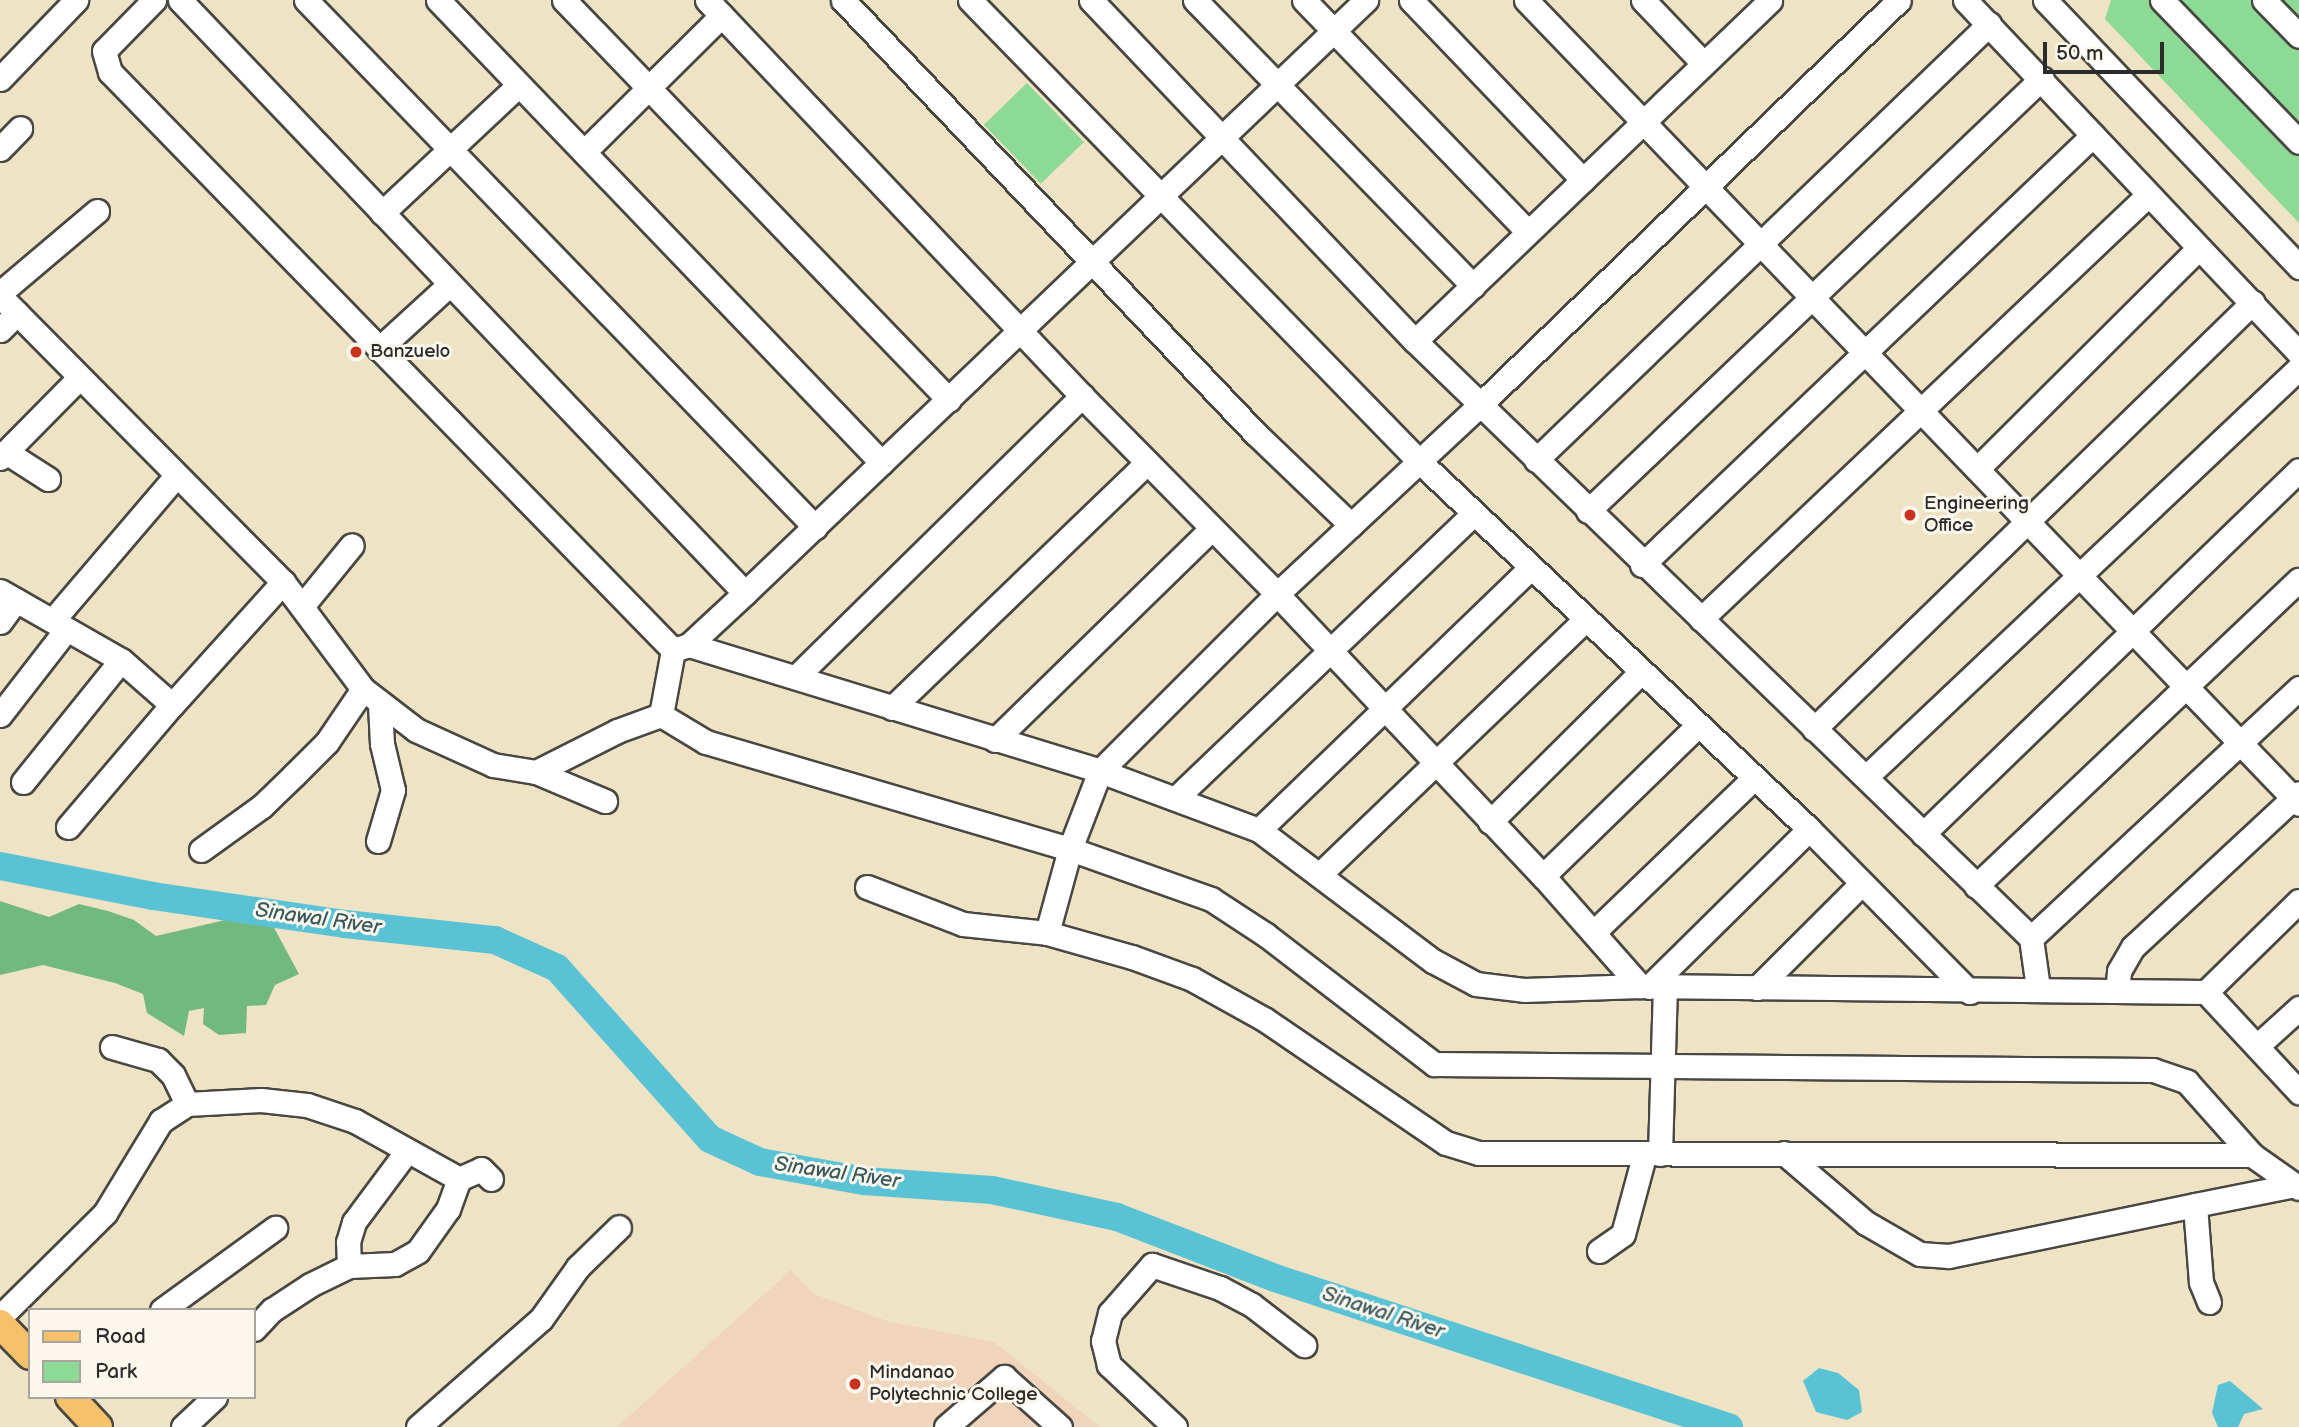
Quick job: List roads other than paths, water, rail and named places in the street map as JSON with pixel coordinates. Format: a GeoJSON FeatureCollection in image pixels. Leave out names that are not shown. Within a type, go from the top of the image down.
{"type":"FeatureCollection","features":[{"type":"Feature","properties":{"kind":"main road"},"geometry":{"type":"LineString","coordinates":[[0,1324],[28,1353]]}},
{"type":"Feature","properties":{"kind":"main road"},"geometry":{"type":"LineString","coordinates":[[72,1399],[98,1427]]}},
{"type":"Feature","properties":{"kind":"street"},"geometry":{"type":"LineString","coordinates":[[0,79],[76,0]]}},
{"type":"Feature","properties":{"kind":"street"},"geometry":{"type":"LineString","coordinates":[[154,0],[109,44],[104,51],[105,65],[379,349],[681,648],[797,676],[892,708],[1100,771],[1259,830],[1433,961],[1476,984],[1524,990],[1652,986],[1970,992],[2038,988],[2206,992],[2299,901]]}},
{"type":"Feature","properties":{"kind":"street"},"geometry":{"type":"LineString","coordinates":[[180,0],[745,593]]}},
{"type":"Feature","properties":{"kind":"street"},"geometry":{"type":"LineString","coordinates":[[306,0],[815,527]]}},
{"type":"Feature","properties":{"kind":"street"},"geometry":{"type":"LineString","coordinates":[[438,0],[882,463]]}},
{"type":"Feature","properties":{"kind":"street"},"geometry":{"type":"LineString","coordinates":[[564,0],[949,400]]}},
{"type":"Feature","properties":{"kind":"street"},"geometry":{"type":"LineString","coordinates":[[843,0],[1255,433],[1351,525]]}},
{"type":"Feature","properties":{"kind":"street"},"geometry":{"type":"LineString","coordinates":[[970,0],[1418,460],[1809,829],[1970,992]]}},
{"type":"Feature","properties":{"kind":"street"},"geometry":{"type":"LineString","coordinates":[[1091,0],[1415,341],[1483,402],[1536,460],[1642,565],[2032,938],[2038,988]]}},
{"type":"Feature","properties":{"kind":"street"},"geometry":{"type":"LineString","coordinates":[[1195,0],[1473,286]]}},
{"type":"Feature","properties":{"kind":"street"},"geometry":{"type":"LineString","coordinates":[[1304,0],[1528,232]]}},
{"type":"Feature","properties":{"kind":"street"},"geometry":{"type":"LineString","coordinates":[[661,715],[681,648],[815,527],[1366,0]]}},
{"type":"Feature","properties":{"kind":"street"},"geometry":{"type":"LineString","coordinates":[[1411,0],[1583,180]]}},
{"type":"Feature","properties":{"kind":"street"},"geometry":{"type":"LineString","coordinates":[[1526,0],[2186,688],[2297,798],[2133,947],[2119,971],[2117,991]]}},
{"type":"Feature","properties":{"kind":"street"},"geometry":{"type":"LineString","coordinates":[[1643,0],[1704,64]]}},
{"type":"Feature","properties":{"kind":"street"},"geometry":{"type":"LineString","coordinates":[[1047,933],[1070,849],[1100,771],[1277,594],[1483,402],[1899,0]]}},
{"type":"Feature","properties":{"kind":"street"},"geometry":{"type":"LineString","coordinates":[[1965,0],[2042,78],[2148,195],[2299,353]]}},
{"type":"Feature","properties":{"kind":"street"},"geometry":{"type":"LineString","coordinates":[[2045,0],[2299,267]]}},
{"type":"Feature","properties":{"kind":"street"},"geometry":{"type":"LineString","coordinates":[[2162,0],[2299,142]]}},
{"type":"Feature","properties":{"kind":"street"},"geometry":{"type":"LineString","coordinates":[[2264,0],[2299,36]]}},
{"type":"Feature","properties":{"kind":"street"},"geometry":{"type":"LineString","coordinates":[[1415,341],[1704,64],[1759,4]]}},
{"type":"Feature","properties":{"kind":"street"},"geometry":{"type":"LineString","coordinates":[[584,152],[650,90],[715,8],[1082,396],[1277,594],[1594,932],[1652,986],[1664,1066],[1652,1155],[1623,1234],[1599,1251]]}},
{"type":"Feature","properties":{"kind":"street"},"geometry":{"type":"LineString","coordinates":[[1536,460],[1989,24]]}},
{"type":"Feature","properties":{"kind":"street"},"geometry":{"type":"LineString","coordinates":[[1588,511],[2042,78]]}},
{"type":"Feature","properties":{"kind":"street"},"geometry":{"type":"LineString","coordinates":[[382,213],[519,85]]}},
{"type":"Feature","properties":{"kind":"street"},"geometry":{"type":"LineString","coordinates":[[0,149],[20,128]]}},
{"type":"Feature","properties":{"kind":"street"},"geometry":{"type":"LineString","coordinates":[[1642,565],[2093,135]]}},
{"type":"Feature","properties":{"kind":"street"},"geometry":{"type":"LineString","coordinates":[[1701,619],[2148,195]]}},
{"type":"Feature","properties":{"kind":"street"},"geometry":{"type":"LineString","coordinates":[[97,211],[0,295],[78,379],[283,582],[372,697],[416,730],[461,752],[493,765],[536,772],[606,801]]}},
{"type":"Feature","properties":{"kind":"street"},"geometry":{"type":"LineString","coordinates":[[1977,469],[2199,248]]}},
{"type":"Feature","properties":{"kind":"street"},"geometry":{"type":"LineString","coordinates":[[379,349],[450,284]]}},
{"type":"Feature","properties":{"kind":"street"},"geometry":{"type":"LineString","coordinates":[[1814,729],[2253,302]]}},
{"type":"Feature","properties":{"kind":"street"},"geometry":{"type":"LineString","coordinates":[[0,330],[17,313]]}},
{"type":"Feature","properties":{"kind":"street"},"geometry":{"type":"LineString","coordinates":[[1866,777],[2299,368]]}},
{"type":"Feature","properties":{"kind":"street"},"geometry":{"type":"LineString","coordinates":[[48,479],[3,455],[78,379]]}},
{"type":"Feature","properties":{"kind":"street"},"geometry":{"type":"LineString","coordinates":[[797,676],[1082,396]]}},
{"type":"Feature","properties":{"kind":"street"},"geometry":{"type":"LineString","coordinates":[[892,708],[1147,463]]}},
{"type":"Feature","properties":{"kind":"street"},"geometry":{"type":"LineString","coordinates":[[1923,834],[2299,470]]}},
{"type":"Feature","properties":{"kind":"street"},"geometry":{"type":"LineString","coordinates":[[0,715],[60,625],[175,477]]}},
{"type":"Feature","properties":{"kind":"street"},"geometry":{"type":"LineString","coordinates":[[1176,798],[1474,513]]}},
{"type":"Feature","properties":{"kind":"street"},"geometry":{"type":"LineString","coordinates":[[995,740],[1211,529]]}},
{"type":"Feature","properties":{"kind":"street"},"geometry":{"type":"LineString","coordinates":[[303,605],[352,545]]}},
{"type":"Feature","properties":{"kind":"street"},"geometry":{"type":"LineString","coordinates":[[1259,830],[1531,567]]}},
{"type":"Feature","properties":{"kind":"street"},"geometry":{"type":"LineString","coordinates":[[1976,886],[2299,580]]}},
{"type":"Feature","properties":{"kind":"street"},"geometry":{"type":"LineString","coordinates":[[68,827],[172,705],[283,582]]}},
{"type":"Feature","properties":{"kind":"street"},"geometry":{"type":"LineString","coordinates":[[0,622],[8,596],[121,660],[172,705]]}},
{"type":"Feature","properties":{"kind":"street"},"geometry":{"type":"LineString","coordinates":[[1319,875],[1586,619]]}},
{"type":"Feature","properties":{"kind":"street"},"geometry":{"type":"LineString","coordinates":[[23,782],[121,660]]}},
{"type":"Feature","properties":{"kind":"street"},"geometry":{"type":"LineString","coordinates":[[1490,822],[1641,672]]}},
{"type":"Feature","properties":{"kind":"street"},"geometry":{"type":"LineString","coordinates":[[2032,938],[2299,688]]}},
{"type":"Feature","properties":{"kind":"street"},"geometry":{"type":"LineString","coordinates":[[372,697],[393,790],[378,841]]}},
{"type":"Feature","properties":{"kind":"street"},"geometry":{"type":"LineString","coordinates":[[201,850],[262,806],[372,697]]}},
{"type":"Feature","properties":{"kind":"street"},"geometry":{"type":"LineString","coordinates":[[536,772],[617,731],[661,715]]}},
{"type":"Feature","properties":{"kind":"street"},"geometry":{"type":"LineString","coordinates":[[661,715],[706,742],[1070,849],[1235,912],[1434,1064],[2153,1070],[2187,1082],[2252,1155],[2297,1187]]}},
{"type":"Feature","properties":{"kind":"street"},"geometry":{"type":"LineString","coordinates":[[1543,876],[1698,726]]}},
{"type":"Feature","properties":{"kind":"street"},"geometry":{"type":"LineString","coordinates":[[1594,932],[1754,778]]}},
{"type":"Feature","properties":{"kind":"street"},"geometry":{"type":"LineString","coordinates":[[1652,986],[1809,829]]}},
{"type":"Feature","properties":{"kind":"street"},"geometry":{"type":"LineString","coordinates":[[1756,988],[1862,883]]}},
{"type":"Feature","properties":{"kind":"street"},"geometry":{"type":"LineString","coordinates":[[867,887],[973,927],[1047,933],[1132,957],[1210,989],[1264,1019],[1454,1146],[1479,1153],[2252,1155]]}},
{"type":"Feature","properties":{"kind":"street"},"geometry":{"type":"LineString","coordinates":[[2206,992],[2299,1092]]}},
{"type":"Feature","properties":{"kind":"street"},"geometry":{"type":"LineString","coordinates":[[2257,1046],[2299,1007]]}},
{"type":"Feature","properties":{"kind":"street"},"geometry":{"type":"LineString","coordinates":[[112,1047],[158,1060],[173,1075],[187,1104]]}},
{"type":"Feature","properties":{"kind":"street"},"geometry":{"type":"LineString","coordinates":[[0,1317],[106,1213],[161,1121],[187,1104],[261,1100],[307,1105],[355,1121],[459,1179]]}},
{"type":"Feature","properties":{"kind":"street"},"geometry":{"type":"LineString","coordinates":[[349,1266],[348,1242],[354,1222],[407,1151]]}},
{"type":"Feature","properties":{"kind":"street"},"geometry":{"type":"LineString","coordinates":[[1784,1153],[1875,1230],[1920,1254],[1949,1256],[2195,1205],[2297,1187]]}},
{"type":"Feature","properties":{"kind":"street"},"geometry":{"type":"LineString","coordinates":[[256,1327],[289,1297],[349,1266],[395,1264],[418,1251],[447,1209],[459,1179],[481,1169],[491,1179]]}},
{"type":"Feature","properties":{"kind":"street"},"geometry":{"type":"LineString","coordinates":[[2195,1205],[2201,1282],[2209,1302]]}},
{"type":"Feature","properties":{"kind":"street"},"geometry":{"type":"LineString","coordinates":[[418,1427],[541,1320],[578,1267],[619,1227]]}},
{"type":"Feature","properties":{"kind":"street"},"geometry":{"type":"LineString","coordinates":[[165,1308],[275,1228]]}},
{"type":"Feature","properties":{"kind":"street"},"geometry":{"type":"LineString","coordinates":[[1175,1427],[1109,1366],[1103,1341],[1110,1313],[1152,1265],[1252,1305],[1304,1345]]}},
{"type":"Feature","properties":{"kind":"street"},"geometry":{"type":"LineString","coordinates":[[946,1427],[1004,1377],[1060,1427]]}},
{"type":"Feature","properties":{"kind":"street"},"geometry":{"type":"LineString","coordinates":[[183,1427],[213,1399]]}},
{"type":"Feature","properties":{"kind":"water"},"geometry":{"type":"Polygon","coordinates":[[[1819,1368],[1838,1373],[1859,1390],[1862,1412],[1847,1420],[1816,1412],[1803,1381],[1819,1368]]]}},
{"type":"Feature","properties":{"kind":"water"},"geometry":{"type":"Polygon","coordinates":[[[2230,1381],[2263,1409],[2244,1414],[2238,1427],[2218,1427],[2212,1413],[2218,1385],[2230,1381]]]}},
{"type":"Feature","properties":{"kind":"waterway","name":"Sinawal River"},"geometry":{"type":"LineString","coordinates":[[0,866],[153,896],[345,924],[495,940],[557,968],[710,1139],[760,1162],[864,1181],[992,1190],[1117,1217],[1275,1278],[1729,1427]]}},
{"type":"Feature","properties":{"kind":"place","name":"Banzuelo"},"geometry":{"type":"Point","coordinates":[356,352]}},
{"type":"Feature","properties":{"kind":"place","name":"Engineering Office"},"geometry":{"type":"Point","coordinates":[1910,515]}},
{"type":"Feature","properties":{"kind":"place","name":"Mindanao Polytechnic College"},"geometry":{"type":"Point","coordinates":[855,1384]}}]}
